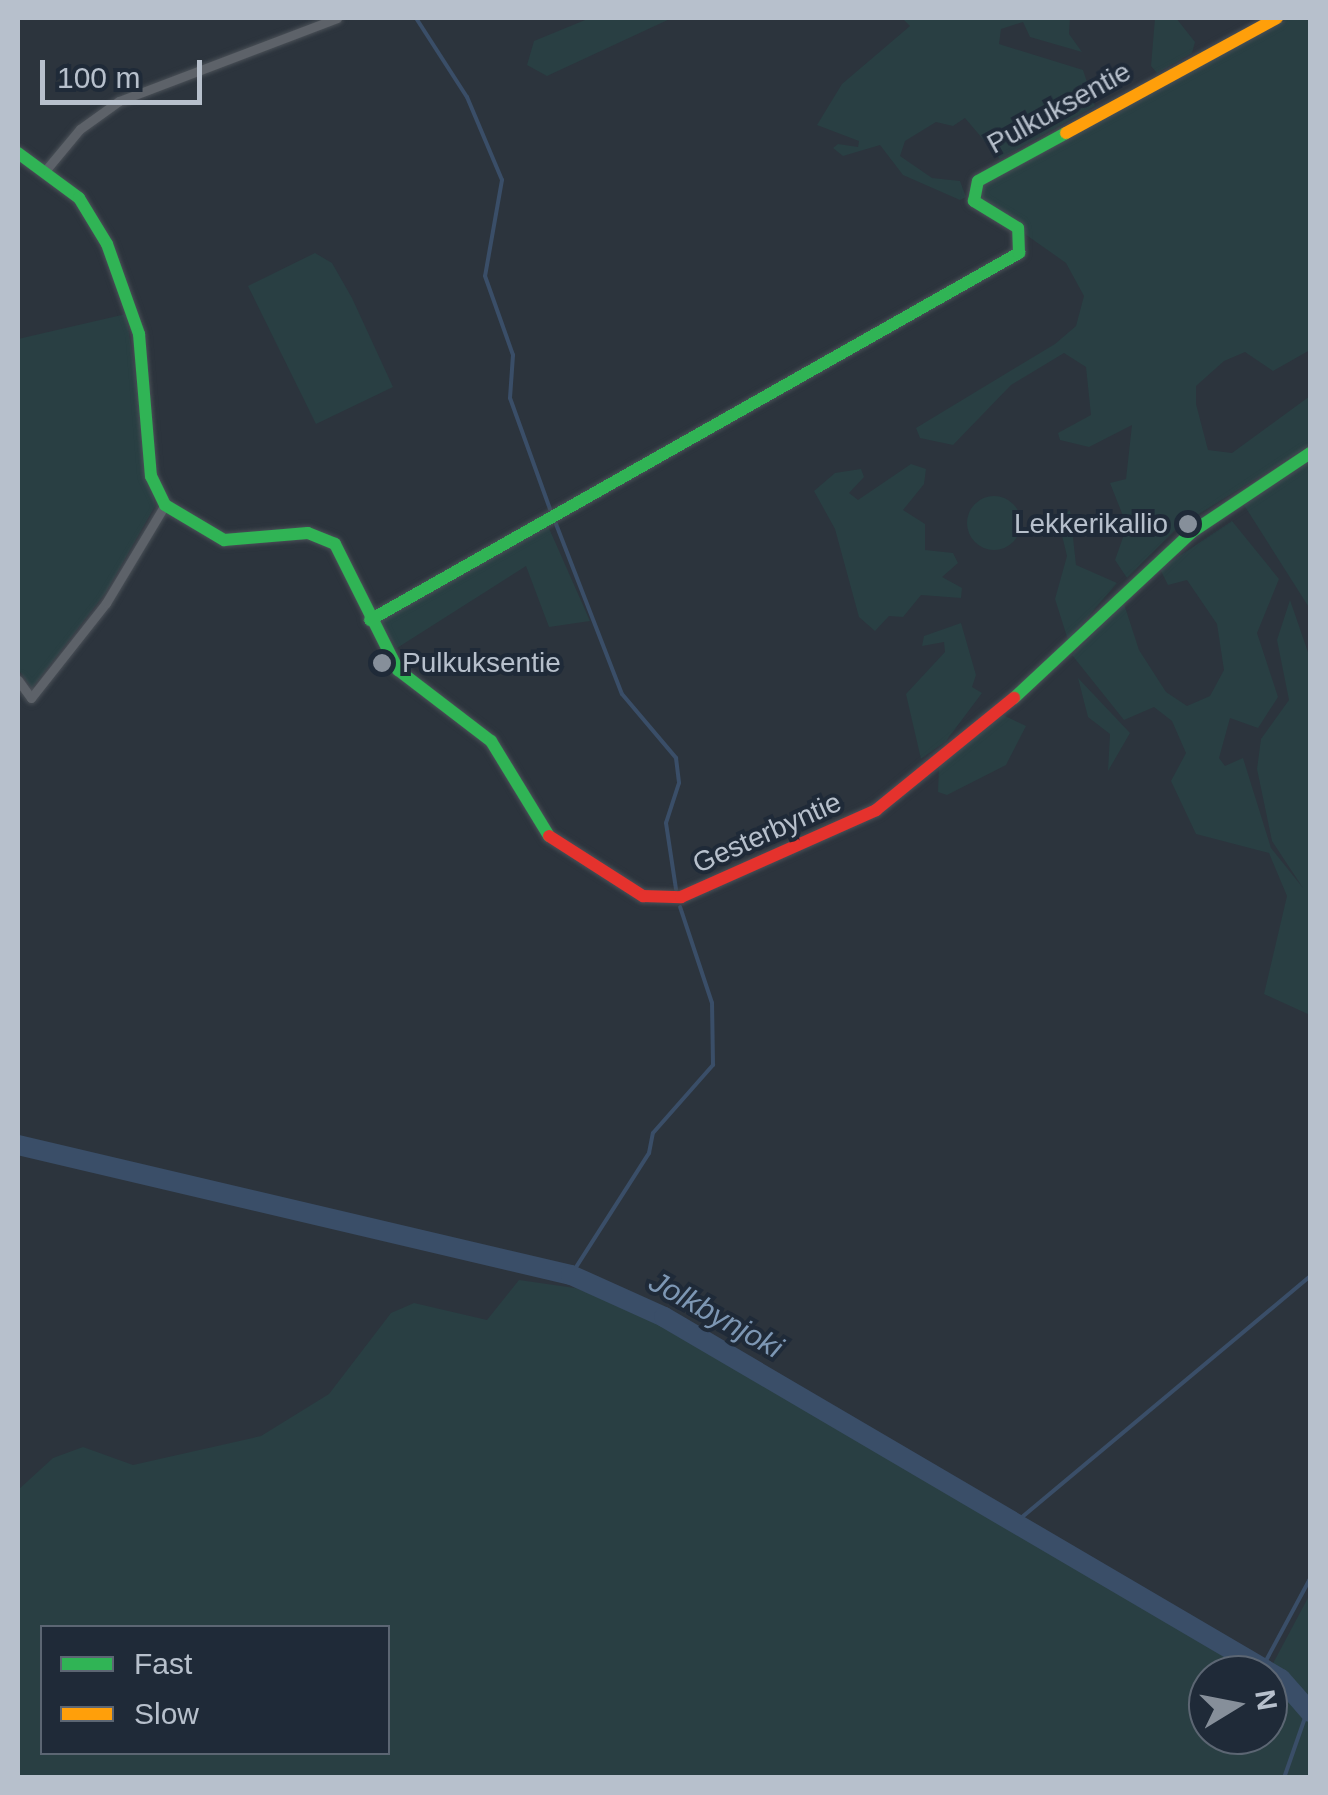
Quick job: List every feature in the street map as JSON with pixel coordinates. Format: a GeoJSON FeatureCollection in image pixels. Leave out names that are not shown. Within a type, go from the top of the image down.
{"type":"FeatureCollection","features":[{"type":"Feature","properties":{"kind":"street"},"geometry":{"type":"LineString","coordinates":[[45,170],[80,129],[119,101],[336,18]]}},
{"type":"Feature","properties":{"kind":"street","name":"Pulkuksentie"},"geometry":{"type":"LineString","coordinates":[[370,620],[1019,252],[1018,228],[974,201],[978,181],[1277,18]]}},
{"type":"Feature","properties":{"kind":"street"},"geometry":{"type":"LineString","coordinates":[[18,152],[45,170],[92,215],[127,293],[145,370],[152,476],[165,506],[106,603],[31,698],[18,680]]}},
{"type":"Feature","properties":{"kind":"street","name":"Gesterbyntie"},"geometry":{"type":"LineString","coordinates":[[165,506],[224,540],[323,537],[352,567],[370,620],[398,670],[490,741],[556,846],[626,890],[681,897],[793,855],[876,810],[1042,676],[1192,532],[1310,452]]}},
{"type":"Feature","properties":{"kind":"green space"},"geometry":{"type":"Polygon","coordinates":[[[590,18],[672,18],[547,76],[527,65],[534,41],[590,18]]]}},
{"type":"Feature","properties":{"kind":"green space"},"geometry":{"type":"Polygon","coordinates":[[[902,18],[1070,18],[1069,34],[1082,52],[1030,37],[1023,22],[1001,29],[999,44],[1083,70],[1095,106],[1000,159],[965,118],[953,126],[936,122],[905,141],[900,156],[932,178],[960,181],[966,197],[960,200],[903,175],[880,145],[843,156],[833,148],[838,144],[858,147],[859,141],[817,125],[842,84],[910,26],[902,18]]]}},
{"type":"Feature","properties":{"kind":"green space"},"geometry":{"type":"Polygon","coordinates":[[[1155,18],[1176,18],[1195,42],[1192,53],[1157,73],[1151,66],[1155,18]]]}},
{"type":"Feature","properties":{"kind":"green space"},"geometry":{"type":"Polygon","coordinates":[[[1289,18],[1310,18],[1310,350],[1273,371],[1245,352],[1224,361],[1196,386],[1196,404],[1208,450],[1232,453],[1310,396],[1310,445],[1178,527],[1127,578],[1115,560],[1127,526],[1110,483],[1126,479],[1132,425],[1089,447],[1060,440],[1058,433],[1091,415],[1086,367],[1064,353],[1011,385],[953,445],[920,438],[916,428],[1055,344],[1076,326],[1084,296],[1066,263],[984,205],[979,186],[1289,18]]]}},
{"type":"Feature","properties":{"kind":"green space"},"geometry":{"type":"Polygon","coordinates":[[[315,253],[332,263],[393,387],[316,424],[248,286],[315,253]]]}},
{"type":"Feature","properties":{"kind":"green space"},"geometry":{"type":"Polygon","coordinates":[[[126,314],[155,506],[106,592],[32,688],[18,669],[18,339],[126,314]]]}},
{"type":"Feature","properties":{"kind":"green space"},"geometry":{"type":"Polygon","coordinates":[[[1310,461],[1310,609],[1244,505],[1310,461]]]}},
{"type":"Feature","properties":{"kind":"green space"},"geometry":{"type":"Polygon","coordinates":[[[911,464],[926,469],[924,484],[903,510],[925,524],[925,550],[953,553],[958,563],[942,577],[962,588],[961,598],[921,595],[903,617],[889,616],[875,631],[859,617],[835,529],[814,491],[835,473],[861,469],[864,477],[849,493],[858,500],[911,464]]]}},
{"type":"Feature","properties":{"kind":"green space"},"geometry":{"type":"Polygon","coordinates":[[[994,496],[1013,504],[1021,523],[1013,542],[994,550],[975,542],[967,523],[975,504],[994,496]]]}},
{"type":"Feature","properties":{"kind":"green space"},"geometry":{"type":"Polygon","coordinates":[[[1070,510],[1076,565],[1117,583],[1068,640],[1055,599],[1067,556],[1058,519],[1070,510]]]}},
{"type":"Feature","properties":{"kind":"green space"},"geometry":{"type":"Polygon","coordinates":[[[1232,521],[1279,579],[1257,633],[1278,697],[1258,728],[1230,718],[1219,758],[1225,766],[1243,758],[1271,848],[1303,888],[1272,841],[1257,769],[1261,739],[1289,700],[1277,640],[1290,600],[1310,658],[1310,1015],[1264,994],[1287,896],[1269,853],[1196,834],[1171,781],[1186,753],[1172,721],[1154,707],[1124,720],[1072,655],[1124,604],[1139,650],[1166,692],[1187,706],[1210,696],[1224,670],[1217,624],[1187,580],[1168,585],[1160,569],[1232,521]]]}},
{"type":"Feature","properties":{"kind":"green space"},"geometry":{"type":"Polygon","coordinates":[[[548,526],[590,621],[549,627],[526,566],[397,648],[378,619],[548,526]]]}},
{"type":"Feature","properties":{"kind":"green space"},"geometry":{"type":"Polygon","coordinates":[[[961,623],[976,675],[972,687],[982,693],[946,741],[921,759],[906,694],[945,652],[944,642],[922,646],[924,636],[961,623]]]}},
{"type":"Feature","properties":{"kind":"green space"},"geometry":{"type":"Polygon","coordinates":[[[1078,678],[1130,733],[1108,771],[1110,734],[1088,717],[1078,678]]]}},
{"type":"Feature","properties":{"kind":"green space"},"geometry":{"type":"Polygon","coordinates":[[[1003,715],[1026,726],[1006,765],[947,795],[938,792],[939,765],[1003,715]]]}},
{"type":"Feature","properties":{"kind":"green space"},"geometry":{"type":"Polygon","coordinates":[[[519,1280],[575,1288],[649,1314],[1028,1539],[1244,1655],[1188,1655],[1188,1755],[1288,1755],[1288,1655],[1277,1655],[1310,1594],[1310,1777],[18,1777],[18,1490],[53,1458],[83,1447],[133,1465],[261,1436],[329,1394],[391,1313],[414,1303],[487,1320],[519,1280]]]}},
{"type":"Feature","properties":{"kind":"waterway"},"geometry":{"type":"LineString","coordinates":[[416,18],[467,97],[502,180],[485,276],[513,355],[510,398],[550,509]]}},
{"type":"Feature","properties":{"kind":"waterway"},"geometry":{"type":"LineString","coordinates":[[556,524],[622,694],[676,758],[679,783],[666,823],[676,889]]}},
{"type":"Feature","properties":{"kind":"waterway"},"geometry":{"type":"LineString","coordinates":[[571,1275],[649,1153],[653,1133],[713,1065],[712,1003],[680,907]]}},
{"type":"Feature","properties":{"kind":"waterway","name":"Jolkbynjoki"},"geometry":{"type":"LineString","coordinates":[[18,1145],[571,1275],[664,1317],[1281,1679],[1310,1712]]}},
{"type":"Feature","properties":{"kind":"waterway"},"geometry":{"type":"LineString","coordinates":[[1015,1523],[1310,1276]]}},
{"type":"Feature","properties":{"kind":"waterway"},"geometry":{"type":"LineString","coordinates":[[1269,1655],[1310,1579]]}},
{"type":"Feature","properties":{"kind":"waterway"},"geometry":{"type":"LineString","coordinates":[[1284,1778],[1307,1712]]}},
{"type":"Feature","properties":{"kind":"traffic: fast"},"geometry":{"type":"LineString","coordinates":[[370,620],[1019,253],[1018,228],[974,201],[978,181],[1066,133]]}},
{"type":"Feature","properties":{"kind":"traffic: fast"},"geometry":{"type":"LineString","coordinates":[[18,153],[79,198],[107,244],[139,334],[151,476],[165,505],[224,540],[308,533],[335,544],[398,670],[491,741],[549,836]]}},
{"type":"Feature","properties":{"kind":"traffic: fast"},"geometry":{"type":"LineString","coordinates":[[1014,698],[1192,532],[1310,453]]}},
{"type":"Feature","properties":{"kind":"traffic: slow"},"geometry":{"type":"LineString","coordinates":[[1066,133],[1277,18]]}},
{"type":"Feature","properties":{"kind":"traffic: jam"},"geometry":{"type":"LineString","coordinates":[[549,836],[643,896],[681,897],[876,810],[1014,698]]}},
{"type":"Feature","properties":{"kind":"place","name":"Lekkerikallio"},"geometry":{"type":"Point","coordinates":[1188,524]}},
{"type":"Feature","properties":{"kind":"place","name":"Pulkuksentie"},"geometry":{"type":"Point","coordinates":[382,663]}}]}
